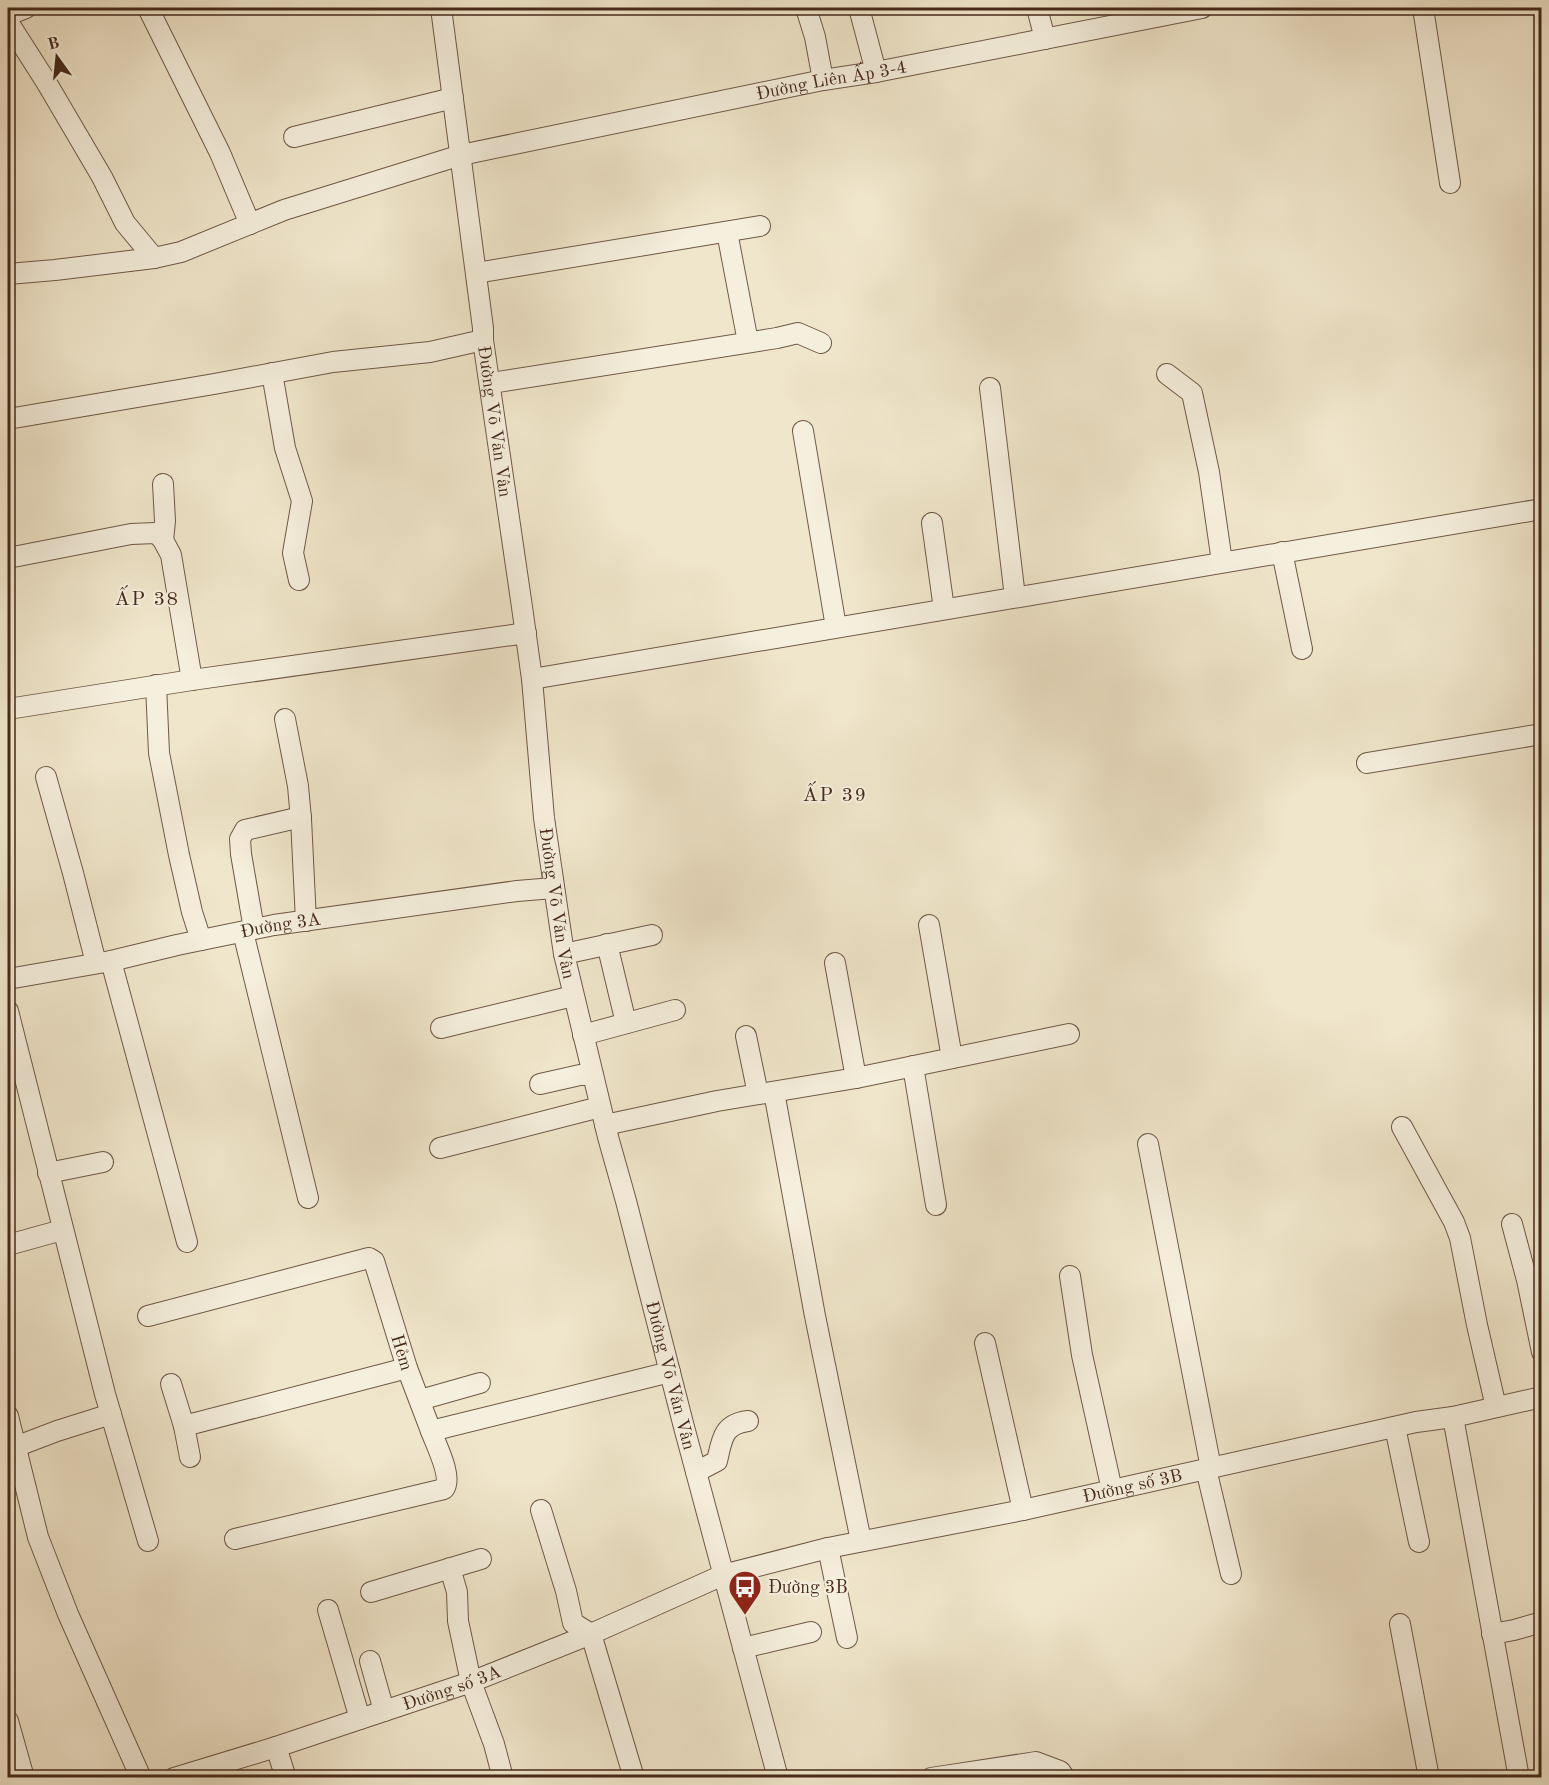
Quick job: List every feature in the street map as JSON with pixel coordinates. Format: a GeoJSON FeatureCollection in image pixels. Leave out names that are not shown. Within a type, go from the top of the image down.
{"type":"FeatureCollection","features":[{"type":"Feature","properties":{"kind":"street"},"geometry":{"type":"LineString","coordinates":[[8,15],[26,8]]}},
{"type":"Feature","properties":{"kind":"street"},"geometry":{"type":"LineString","coordinates":[[148,8],[220,153],[250,224]]}},
{"type":"Feature","properties":{"kind":"street","name":"Đường Võ Văn Vân"},"geometry":{"type":"LineString","coordinates":[[441,8],[483,340],[526,633],[544,818],[564,954],[602,1116],[778,1778]]}},
{"type":"Feature","properties":{"kind":"street"},"geometry":{"type":"LineString","coordinates":[[806,8],[815,37],[823,80]]}},
{"type":"Feature","properties":{"kind":"street"},"geometry":{"type":"LineString","coordinates":[[859,8],[876,72]]}},
{"type":"Feature","properties":{"kind":"street"},"geometry":{"type":"LineString","coordinates":[[1037,8],[1045,39]]}},
{"type":"Feature","properties":{"kind":"street","name":"Đường Liên Ấp 3-4"},"geometry":{"type":"LineString","coordinates":[[8,274],[154,258],[181,252],[284,210],[461,156],[823,80],[876,72],[1202,8]]}},
{"type":"Feature","properties":{"kind":"street"},"geometry":{"type":"LineString","coordinates":[[1423,8],[1450,183]]}},
{"type":"Feature","properties":{"kind":"street"},"geometry":{"type":"LineString","coordinates":[[8,22],[102,177],[125,223],[154,258]]}},
{"type":"Feature","properties":{"kind":"street"},"geometry":{"type":"LineString","coordinates":[[294,137],[453,98]]}},
{"type":"Feature","properties":{"kind":"street"},"geometry":{"type":"LineString","coordinates":[[476,273],[760,226]]}},
{"type":"Feature","properties":{"kind":"street"},"geometry":{"type":"LineString","coordinates":[[727,232],[748,342]]}},
{"type":"Feature","properties":{"kind":"street"},"geometry":{"type":"LineString","coordinates":[[491,383],[798,333],[821,343]]}},
{"type":"Feature","properties":{"kind":"street"},"geometry":{"type":"LineString","coordinates":[[8,419],[333,362],[430,352],[483,340]]}},
{"type":"Feature","properties":{"kind":"street"},"geometry":{"type":"LineString","coordinates":[[272,373],[285,448],[302,501],[293,553],[299,580]]}},
{"type":"Feature","properties":{"kind":"street"},"geometry":{"type":"LineString","coordinates":[[1167,374],[1192,393],[1209,472],[1222,562]]}},
{"type":"Feature","properties":{"kind":"street"},"geometry":{"type":"LineString","coordinates":[[990,388],[1015,597]]}},
{"type":"Feature","properties":{"kind":"street"},"geometry":{"type":"LineString","coordinates":[[802,431],[836,627]]}},
{"type":"Feature","properties":{"kind":"street"},"geometry":{"type":"LineString","coordinates":[[163,484],[165,521],[163,540]]}},
{"type":"Feature","properties":{"kind":"street"},"geometry":{"type":"LineString","coordinates":[[531,679],[1542,509]]}},
{"type":"Feature","properties":{"kind":"street"},"geometry":{"type":"LineString","coordinates":[[932,524],[944,609]]}},
{"type":"Feature","properties":{"kind":"street"},"geometry":{"type":"LineString","coordinates":[[8,558],[130,534],[156,533],[163,540],[171,555],[192,680]]}},
{"type":"Feature","properties":{"kind":"street"},"geometry":{"type":"LineString","coordinates":[[1282,552],[1302,649]]}},
{"type":"Feature","properties":{"kind":"street"},"geometry":{"type":"LineString","coordinates":[[8,709],[192,680],[526,633]]}},
{"type":"Feature","properties":{"kind":"street"},"geometry":{"type":"LineString","coordinates":[[156,686],[159,753],[189,901],[201,940]]}},
{"type":"Feature","properties":{"kind":"street"},"geometry":{"type":"LineString","coordinates":[[285,719],[298,786],[306,921]]}},
{"type":"Feature","properties":{"kind":"street"},"geometry":{"type":"LineString","coordinates":[[1367,763],[1542,734]]}},
{"type":"Feature","properties":{"kind":"street"},"geometry":{"type":"LineString","coordinates":[[46,777],[73,873],[104,962],[187,1242]]}},
{"type":"Feature","properties":{"kind":"street"},"geometry":{"type":"LineString","coordinates":[[301,817],[245,830],[241,835],[241,854],[248,931],[308,1198]]}},
{"type":"Feature","properties":{"kind":"street","name":"Đường 3A"},"geometry":{"type":"LineString","coordinates":[[8,979],[306,921],[505,892],[554,888]]}},
{"type":"Feature","properties":{"kind":"street"},"geometry":{"type":"LineString","coordinates":[[929,925],[952,1058]]}},
{"type":"Feature","properties":{"kind":"street"},"geometry":{"type":"LineString","coordinates":[[564,954],[652,935]]}},
{"type":"Feature","properties":{"kind":"street"},"geometry":{"type":"LineString","coordinates":[[607,944],[626,1023]]}},
{"type":"Feature","properties":{"kind":"street"},"geometry":{"type":"LineString","coordinates":[[835,963],[856,1078]]}},
{"type":"Feature","properties":{"kind":"street"},"geometry":{"type":"LineString","coordinates":[[441,1028],[573,996]]}},
{"type":"Feature","properties":{"kind":"street"},"geometry":{"type":"LineString","coordinates":[[583,1035],[675,1010]]}},
{"type":"Feature","properties":{"kind":"street"},"geometry":{"type":"LineString","coordinates":[[8,1011],[62,1230],[111,1414],[148,1541]]}},
{"type":"Feature","properties":{"kind":"street"},"geometry":{"type":"LineString","coordinates":[[440,1148],[602,1116],[717,1101],[856,1078],[1069,1034]]}},
{"type":"Feature","properties":{"kind":"street"},"geometry":{"type":"LineString","coordinates":[[746,1036],[766,1093],[861,1541]]}},
{"type":"Feature","properties":{"kind":"street"},"geometry":{"type":"LineString","coordinates":[[913,1066],[936,1205]]}},
{"type":"Feature","properties":{"kind":"street"},"geometry":{"type":"LineString","coordinates":[[540,1084],[580,1075],[592,1075]]}},
{"type":"Feature","properties":{"kind":"street"},"geometry":{"type":"LineString","coordinates":[[1402,1127],[1454,1222],[1460,1238],[1496,1407]]}},
{"type":"Feature","properties":{"kind":"street"},"geometry":{"type":"LineString","coordinates":[[1148,1144],[1208,1469],[1231,1574]]}},
{"type":"Feature","properties":{"kind":"street"},"geometry":{"type":"LineString","coordinates":[[48,1173],[103,1162]]}},
{"type":"Feature","properties":{"kind":"street"},"geometry":{"type":"LineString","coordinates":[[1512,1224],[1527,1280],[1542,1352]]}},
{"type":"Feature","properties":{"kind":"street"},"geometry":{"type":"LineString","coordinates":[[8,1245],[62,1230]]}},
{"type":"Feature","properties":{"kind":"street","name":"Hẻm"},"geometry":{"type":"LineString","coordinates":[[148,1316],[369,1258],[374,1261],[407,1368],[448,1476],[447,1484],[444,1489],[235,1539]]}},
{"type":"Feature","properties":{"kind":"street"},"geometry":{"type":"LineString","coordinates":[[1070,1276],[1082,1356],[1112,1490]]}},
{"type":"Feature","properties":{"kind":"street"},"geometry":{"type":"LineString","coordinates":[[986,1343],[1023,1510]]}},
{"type":"Feature","properties":{"kind":"street"},"geometry":{"type":"LineString","coordinates":[[184,1426],[407,1368]]}},
{"type":"Feature","properties":{"kind":"street"},"geometry":{"type":"LineString","coordinates":[[430,1431],[670,1372]]}},
{"type":"Feature","properties":{"kind":"street"},"geometry":{"type":"LineString","coordinates":[[420,1400],[480,1383]]}},
{"type":"Feature","properties":{"kind":"street"},"geometry":{"type":"LineString","coordinates":[[171,1384],[184,1426],[190,1458]]}},
{"type":"Feature","properties":{"kind":"street","name":"Đường số 3B"},"geometry":{"type":"LineString","coordinates":[[723,1575],[828,1548],[1023,1510],[1416,1422],[1453,1417],[1542,1397]]}},
{"type":"Feature","properties":{"kind":"street"},"geometry":{"type":"LineString","coordinates":[[15,1447],[111,1414]]}},
{"type":"Feature","properties":{"kind":"street"},"geometry":{"type":"LineString","coordinates":[[8,1416],[43,1548],[73,1625],[141,1778]]}},
{"type":"Feature","properties":{"kind":"street"},"geometry":{"type":"LineString","coordinates":[[1453,1417],[1519,1778]]}},
{"type":"Feature","properties":{"kind":"street"},"geometry":{"type":"LineString","coordinates":[[696,1472],[717,1461],[723,1435],[736,1422],[748,1421]]}},
{"type":"Feature","properties":{"kind":"street"},"geometry":{"type":"LineString","coordinates":[[1395,1427],[1419,1542]]}},
{"type":"Feature","properties":{"kind":"street"},"geometry":{"type":"LineString","coordinates":[[542,1510],[573,1623],[591,1634],[634,1778]]}},
{"type":"Feature","properties":{"kind":"street"},"geometry":{"type":"LineString","coordinates":[[828,1548],[847,1638]]}},
{"type":"Feature","properties":{"kind":"street"},"geometry":{"type":"LineString","coordinates":[[371,1592],[481,1559]]}},
{"type":"Feature","properties":{"kind":"street"},"geometry":{"type":"LineString","coordinates":[[450,1568],[457,1592],[458,1621],[471,1682],[494,1744],[503,1778]]}},
{"type":"Feature","properties":{"kind":"street","name":"Đường số 3A"},"geometry":{"type":"LineString","coordinates":[[174,1778],[471,1682],[591,1634],[723,1575]]}},
{"type":"Feature","properties":{"kind":"street"},"geometry":{"type":"LineString","coordinates":[[328,1610],[360,1719]]}},
{"type":"Feature","properties":{"kind":"street"},"geometry":{"type":"LineString","coordinates":[[1492,1634],[1542,1622]]}},
{"type":"Feature","properties":{"kind":"street"},"geometry":{"type":"LineString","coordinates":[[1400,1624],[1429,1778]]}},
{"type":"Feature","properties":{"kind":"street"},"geometry":{"type":"LineString","coordinates":[[743,1648],[811,1632]]}},
{"type":"Feature","properties":{"kind":"street"},"geometry":{"type":"LineString","coordinates":[[370,1660],[384,1711]]}},
{"type":"Feature","properties":{"kind":"street"},"geometry":{"type":"LineString","coordinates":[[8,1721],[24,1778]]}},
{"type":"Feature","properties":{"kind":"street"},"geometry":{"type":"LineString","coordinates":[[276,1746],[286,1778]]}},
{"type":"Feature","properties":{"kind":"street"},"geometry":{"type":"LineString","coordinates":[[931,1778],[1036,1762],[1060,1771],[1065,1778]]}},
{"type":"Feature","properties":{"kind":"place","name":"Đường 3B"},"geometry":{"type":"Point","coordinates":[745,1616]}},
{"type":"Feature","properties":{"kind":"district","name":"ẤP 38"},"geometry":{"type":"Point","coordinates":[147,598]}},
{"type":"Feature","properties":{"kind":"district","name":"ẤP 39"},"geometry":{"type":"Point","coordinates":[835,794]}}]}
